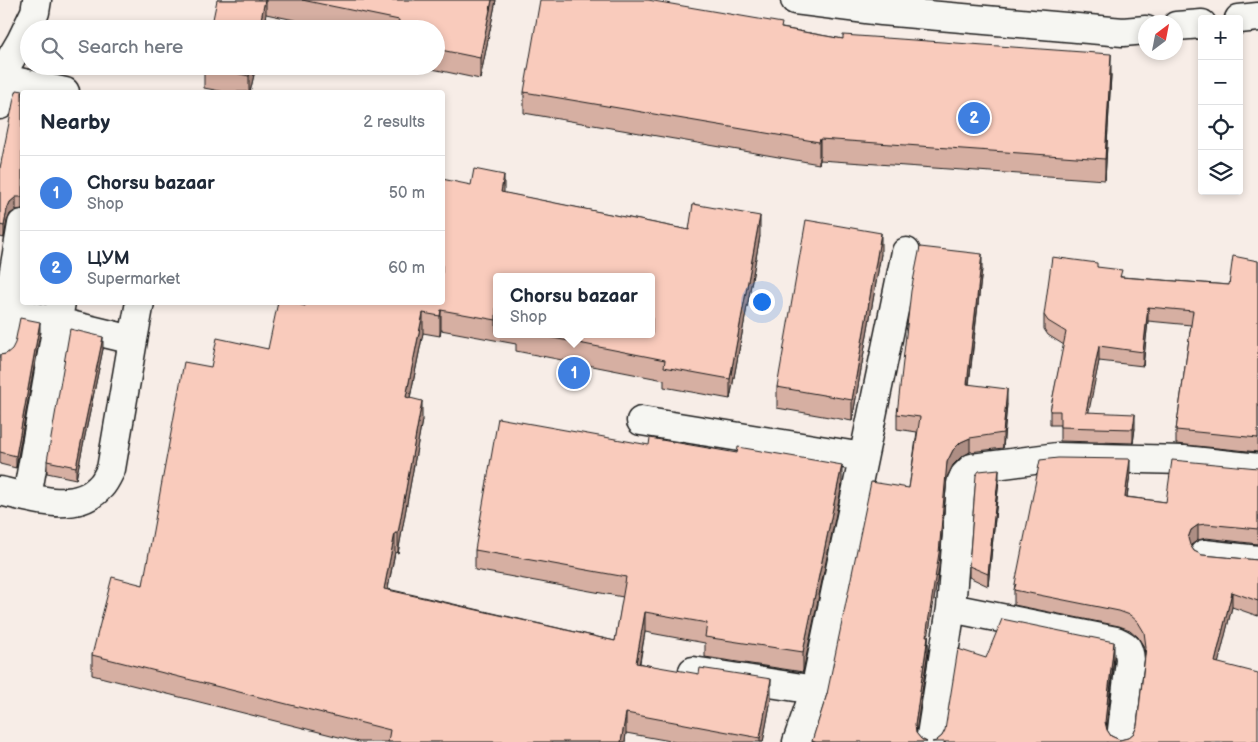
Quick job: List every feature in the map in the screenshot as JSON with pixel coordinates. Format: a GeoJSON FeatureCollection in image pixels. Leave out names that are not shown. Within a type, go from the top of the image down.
{"type":"FeatureCollection","features":[{"type":"Feature","properties":{"kind":"street"},"geometry":{"type":"LineString","coordinates":[[31,20],[37,0]]}},
{"type":"Feature","properties":{"kind":"street"},"geometry":{"type":"LineString","coordinates":[[795,0],[882,12],[1123,32],[1138,31]]}},
{"type":"Feature","properties":{"kind":"street"},"geometry":{"type":"LineString","coordinates":[[1243,19],[1258,17]]}},
{"type":"Feature","properties":{"kind":"street"},"geometry":{"type":"LineString","coordinates":[[1183,25],[1198,24]]}},
{"type":"Feature","properties":{"kind":"street"},"geometry":{"type":"LineString","coordinates":[[0,105],[3,78],[20,43]]}},
{"type":"Feature","properties":{"kind":"street"},"geometry":{"type":"LineString","coordinates":[[3,78],[48,90]]}},
{"type":"Feature","properties":{"kind":"street"},"geometry":{"type":"LineString","coordinates":[[0,352],[4,309],[20,233]]}},
{"type":"Feature","properties":{"kind":"street"},"geometry":{"type":"LineString","coordinates":[[796,742],[814,690],[906,252]]}},
{"type":"Feature","properties":{"kind":"street"},"geometry":{"type":"LineString","coordinates":[[0,492],[57,503],[78,502],[91,496],[102,486],[111,469],[139,305]]}},
{"type":"Feature","properties":{"kind":"street"},"geometry":{"type":"LineString","coordinates":[[4,309],[60,312],[133,340]]}},
{"type":"Feature","properties":{"kind":"street"},"geometry":{"type":"LineString","coordinates":[[27,497],[60,312]]}},
{"type":"Feature","properties":{"kind":"street"},"geometry":{"type":"LineString","coordinates":[[641,421],[863,457]]}},
{"type":"Feature","properties":{"kind":"street"},"geometry":{"type":"LineString","coordinates":[[930,742],[951,608],[961,483],[964,476],[972,468],[1058,457],[1184,460],[1258,468]]}},
{"type":"Feature","properties":{"kind":"street"},"geometry":{"type":"LineString","coordinates":[[1204,554],[1258,560]]}},
{"type":"Feature","properties":{"kind":"street"},"geometry":{"type":"LineString","coordinates":[[951,608],[1116,641],[1125,645],[1130,651],[1130,660],[1121,739]]}},
{"type":"Feature","properties":{"kind":"street"},"geometry":{"type":"LineString","coordinates":[[693,671],[814,690]]}},
{"type":"Feature","properties":{"kind":"building"},"geometry":{"type":"Polygon","coordinates":[[[217,0],[265,0],[261,20],[213,20],[217,0]]]}},
{"type":"Feature","properties":{"kind":"building"},"geometry":{"type":"Polygon","coordinates":[[[302,0],[492,0],[480,58],[445,51],[445,20],[399,20],[302,0]]]}},
{"type":"Feature","properties":{"kind":"building"},"geometry":{"type":"Polygon","coordinates":[[[540,0],[648,0],[782,23],[781,28],[843,39],[843,35],[1111,54],[1105,159],[820,139],[819,142],[524,92],[540,0]]]}},
{"type":"Feature","properties":{"kind":"building"},"geometry":{"type":"Polygon","coordinates":[[[17,90],[20,90],[20,197],[16,197],[10,202],[4,226],[0,225],[0,168],[17,90]]]}},
{"type":"Feature","properties":{"kind":"building"},"geometry":{"type":"Polygon","coordinates":[[[474,169],[504,175],[501,192],[689,230],[693,204],[760,216],[730,379],[664,367],[665,360],[553,338],[655,338],[655,273],[493,273],[493,319],[441,310],[440,316],[423,313],[406,397],[422,401],[398,533],[395,533],[384,589],[615,641],[626,577],[475,550],[498,418],[649,445],[650,438],[737,453],[738,447],[842,465],[803,652],[705,637],[707,623],[645,612],[636,663],[699,674],[700,668],[771,679],[760,738],[626,713],[621,742],[388,742],[390,730],[92,655],[112,577],[143,585],[184,362],[211,367],[217,338],[268,349],[277,305],[445,305],[445,180],[471,185],[474,169]]]}},
{"type":"Feature","properties":{"kind":"building"},"geometry":{"type":"Polygon","coordinates":[[[806,220],[881,233],[852,400],[777,387],[806,220]]]}},
{"type":"Feature","properties":{"kind":"building"},"geometry":{"type":"Polygon","coordinates":[[[920,247],[982,254],[967,384],[1007,389],[1003,433],[970,438],[961,442],[953,450],[947,462],[939,553],[915,725],[916,733],[927,742],[816,742],[812,741],[827,694],[871,482],[909,488],[920,417],[897,414],[911,291],[920,247]]]}},
{"type":"Feature","properties":{"kind":"building"},"geometry":{"type":"Polygon","coordinates":[[[1233,256],[1258,261],[1258,438],[1176,430],[1193,311],[1148,307],[1143,352],[1099,346],[1086,412],[1135,414],[1133,429],[1060,427],[1060,411],[1050,411],[1066,332],[1048,321],[1044,315],[1052,257],[1097,263],[1097,267],[1122,270],[1120,277],[1229,285],[1233,256]]]}},
{"type":"Feature","properties":{"kind":"building"},"geometry":{"type":"Polygon","coordinates":[[[20,318],[40,322],[16,456],[0,452],[0,355],[6,354],[12,349],[20,318]]]}},
{"type":"Feature","properties":{"kind":"building"},"geometry":{"type":"Polygon","coordinates":[[[70,329],[103,337],[76,467],[47,461],[70,329]]]}},
{"type":"Feature","properties":{"kind":"building"},"geometry":{"type":"Polygon","coordinates":[[[1058,458],[1130,459],[1125,497],[1166,502],[1172,460],[1258,468],[1258,529],[1206,524],[1198,525],[1191,530],[1188,538],[1194,551],[1202,555],[1258,560],[1258,601],[1232,592],[1215,662],[1258,673],[1258,742],[932,742],[942,736],[945,730],[958,649],[986,658],[1002,619],[1114,642],[1105,722],[1111,736],[1120,740],[1128,738],[1134,733],[1137,726],[1146,647],[1144,632],[1138,622],[1130,615],[1119,611],[1014,590],[1040,460],[1058,458]]]}},
{"type":"Feature","properties":{"kind":"building"},"geometry":{"type":"Polygon","coordinates":[[[999,469],[988,574],[969,566],[976,475],[979,471],[999,469]]]}},
{"type":"Feature","properties":{"kind":"place","name":"ЦУМ"},"geometry":{"type":"Point","coordinates":[974,118]}},
{"type":"Feature","properties":{"kind":"place","name":"Chorsu bazaar"},"geometry":{"type":"Point","coordinates":[574,373]}}]}
